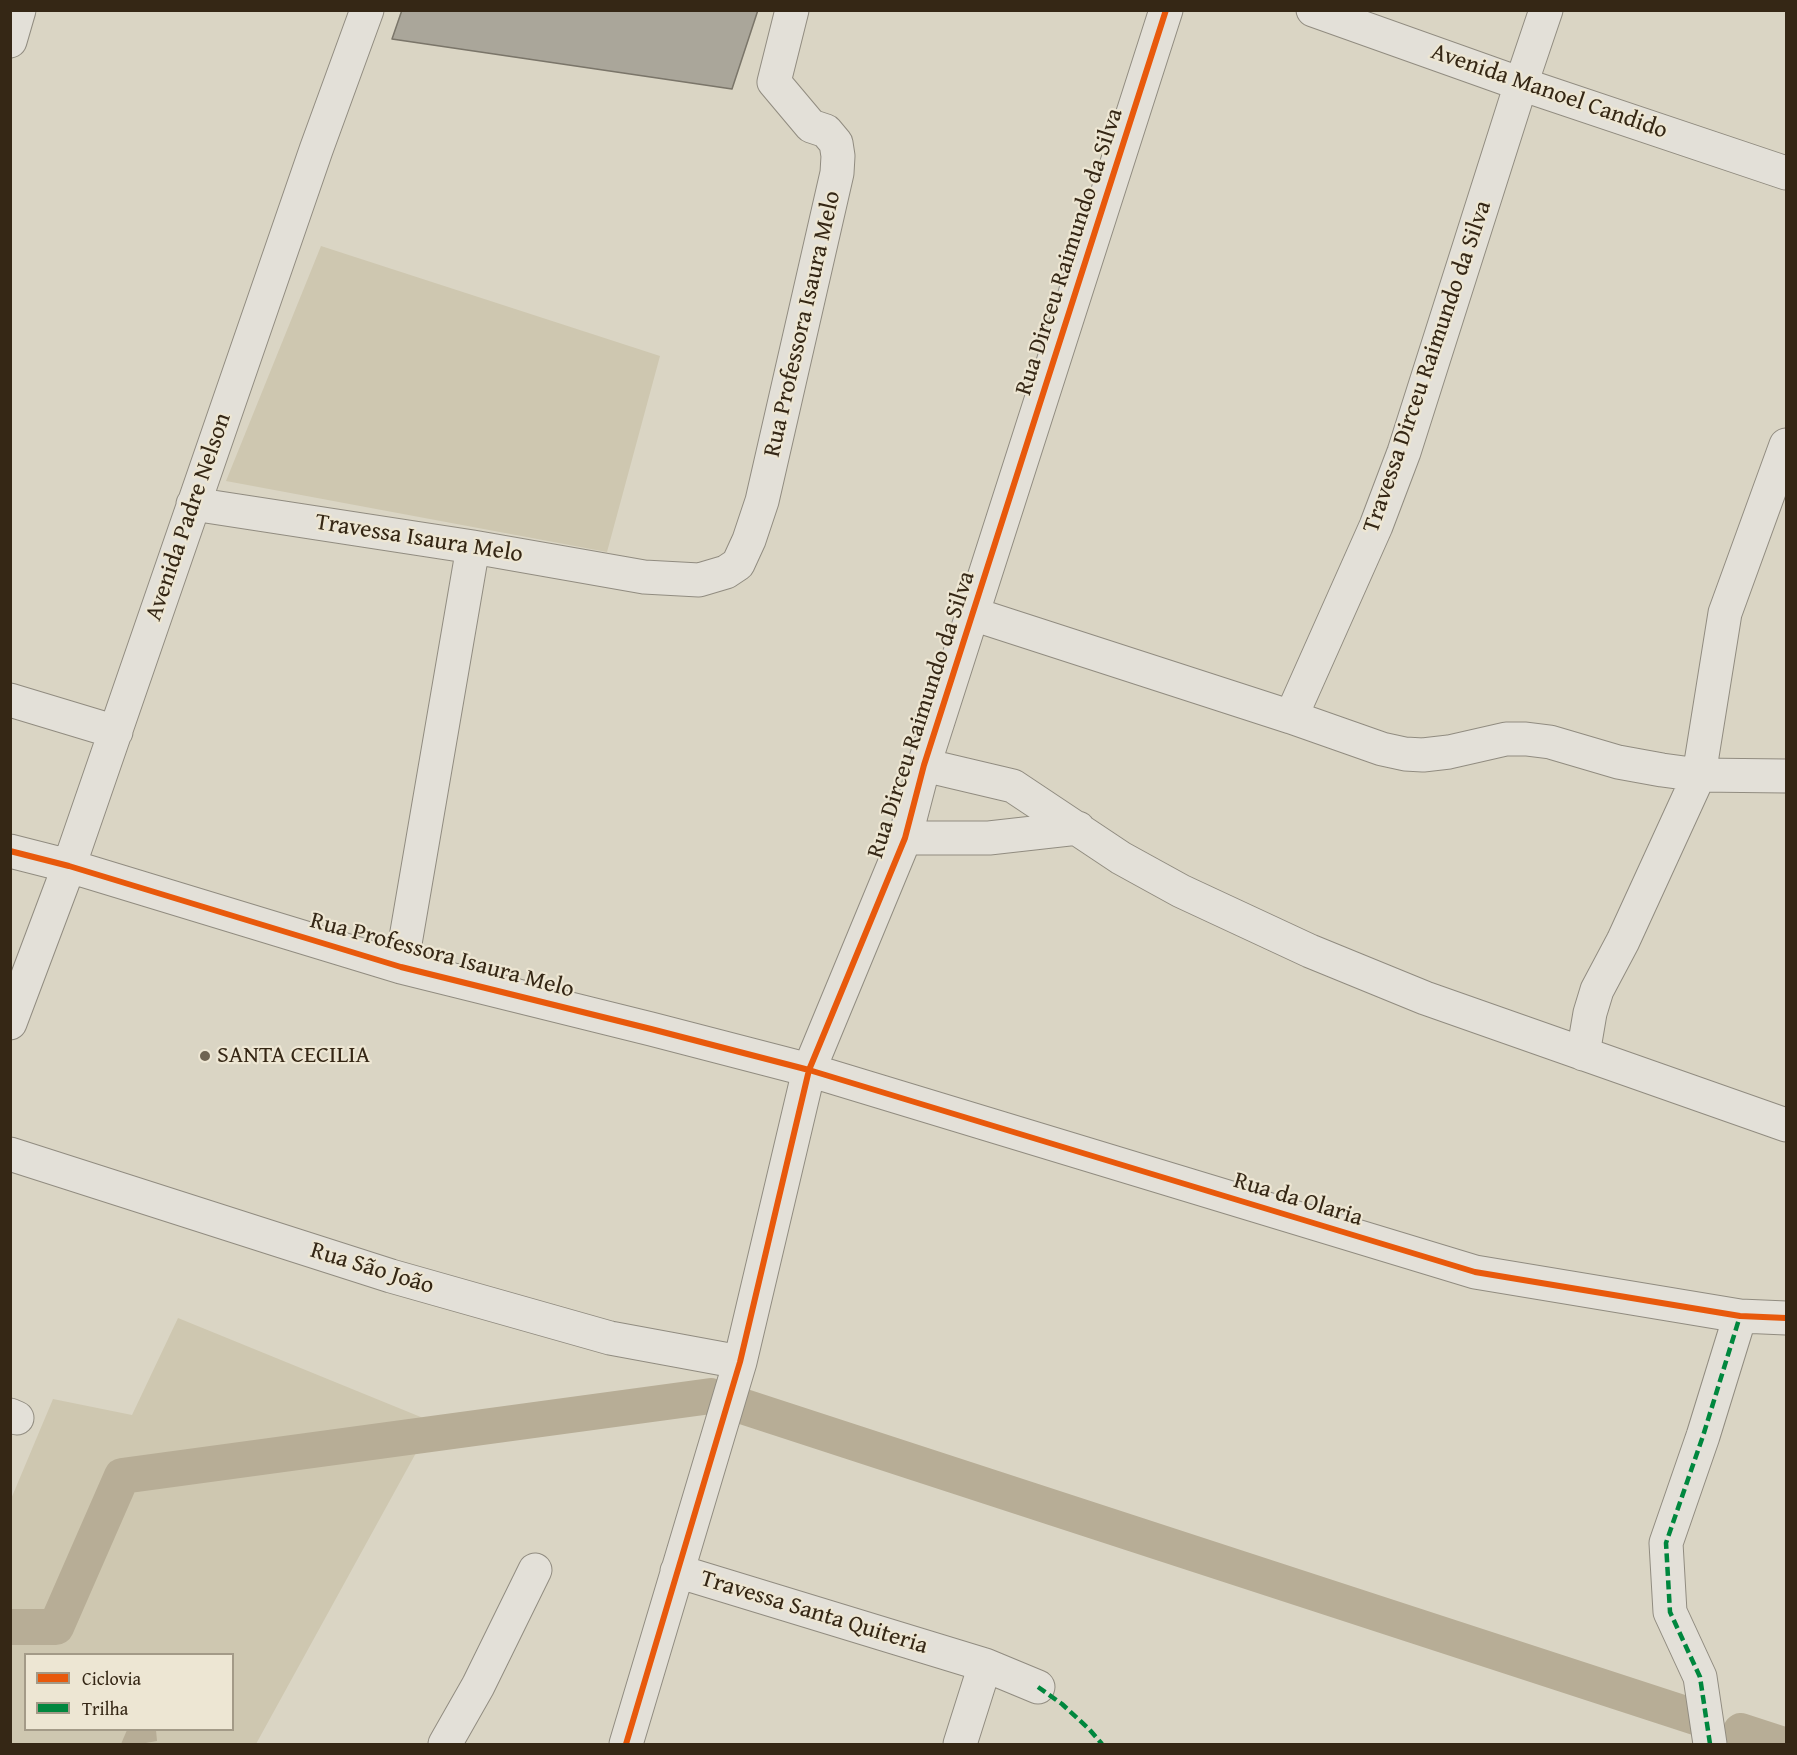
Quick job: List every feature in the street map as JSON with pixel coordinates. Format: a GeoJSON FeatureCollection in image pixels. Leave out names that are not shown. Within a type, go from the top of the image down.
{"type":"FeatureCollection","features":[{"type":"Feature","properties":{"kind":"street"},"geometry":{"type":"LineString","coordinates":[[10,41],[19,10]]}},
{"type":"Feature","properties":{"kind":"street","name":"Avenida Padre Nelson"},"geometry":{"type":"LineString","coordinates":[[10,1023],[20,970],[69,866],[316,150],[367,10]]}},
{"type":"Feature","properties":{"kind":"street","name":"Rua Professora Isaura Melo"},"geometry":{"type":"LineString","coordinates":[[644,577],[699,580],[726,572],[738,564],[762,501],[837,173],[836,143],[826,132],[811,126],[774,82],[792,10]]}},
{"type":"Feature","properties":{"kind":"street","name":"Rua Dirceu Raimundo da Silva"},"geometry":{"type":"LineString","coordinates":[[677,1571],[740,1362],[809,1070],[905,838],[924,765],[1166,10]]}},
{"type":"Feature","properties":{"kind":"street","name":"Avenida Manoel Candido"},"geometry":{"type":"LineString","coordinates":[[1313,10],[1521,84],[1786,172]]}},
{"type":"Feature","properties":{"kind":"street","name":"Travessa Dirceu Raimundo da Silva"},"geometry":{"type":"LineString","coordinates":[[1291,717],[1376,526],[1404,452],[1546,10]]}},
{"type":"Feature","properties":{"kind":"street"},"geometry":{"type":"LineString","coordinates":[[1583,1054],[1597,990],[1623,941],[1698,775],[1725,613],[1786,445]]}},
{"type":"Feature","properties":{"kind":"street","name":"Travessa Isaura Melo"},"geometry":{"type":"LineString","coordinates":[[193,504],[473,547],[644,577]]}},
{"type":"Feature","properties":{"kind":"street"},"geometry":{"type":"LineString","coordinates":[[400,968],[473,547]]}},
{"type":"Feature","properties":{"kind":"street"},"geometry":{"type":"LineString","coordinates":[[973,614],[1291,717],[1382,749],[1405,754],[1423,755],[1449,752],[1506,739],[1526,739],[1550,742],[1618,762],[1698,775],[1786,773]]}},
{"type":"Feature","properties":{"kind":"street"},"geometry":{"type":"LineString","coordinates":[[10,700],[116,732]]}},
{"type":"Feature","properties":{"kind":"street"},"geometry":{"type":"LineString","coordinates":[[924,765],[1013,786],[1121,858],[1181,891],[1310,951],[1425,998],[1786,1125]]}},
{"type":"Feature","properties":{"kind":"street"},"geometry":{"type":"LineString","coordinates":[[905,838],[989,838],[1078,828]]}},
{"type":"Feature","properties":{"kind":"street","name":"Rua Professora Isaura Melo"},"geometry":{"type":"LineString","coordinates":[[10,851],[69,866],[400,968],[809,1070]]}},
{"type":"Feature","properties":{"kind":"street","name":"Rua da Olaria"},"geometry":{"type":"LineString","coordinates":[[809,1070],[1475,1272],[1740,1316],[1786,1318]]}},
{"type":"Feature","properties":{"kind":"street","name":"Rua São João"},"geometry":{"type":"LineString","coordinates":[[10,1154],[380,1272],[610,1338],[740,1362]]}},
{"type":"Feature","properties":{"kind":"street"},"geometry":{"type":"LineString","coordinates":[[1710,1744],[1700,1677],[1670,1612],[1666,1543],[1703,1436],[1740,1316]]}},
{"type":"Feature","properties":{"kind":"street"},"geometry":{"type":"LineString","coordinates":[[445,1744],[478,1686],[535,1570]]}},
{"type":"Feature","properties":{"kind":"street","name":"Travessa Santa Quiteria"},"geometry":{"type":"LineString","coordinates":[[626,1744],[677,1571],[986,1665],[1038,1687]]}},
{"type":"Feature","properties":{"kind":"street"},"geometry":{"type":"LineString","coordinates":[[960,1744],[986,1665]]}},
{"type":"Feature","properties":{"kind":"shaded area"},"geometry":{"type":"Polygon","coordinates":[[[321,246],[660,356],[607,552],[226,481],[321,246]]]}},
{"type":"Feature","properties":{"kind":"shaded area"},"geometry":{"type":"Polygon","coordinates":[[[178,1318],[433,1422],[256,1744],[11,1744],[11,1499],[53,1399],[132,1415],[178,1318]]]}},
{"type":"Feature","properties":{"kind":"shaded area"},"geometry":{"type":"Polygon","coordinates":[[[127,1731],[156,1731],[157,1741],[121,1744],[127,1731]]]}},
{"type":"Feature","properties":{"kind":"building"},"geometry":{"type":"Polygon","coordinates":[[[402,10],[758,10],[732,89],[392,39],[402,10]]]}},
{"type":"Feature","properties":{"kind":"waterway"},"geometry":{"type":"LineString","coordinates":[[10,1627],[56,1627],[122,1476],[711,1396],[1698,1718]]}},
{"type":"Feature","properties":{"kind":"waterway"},"geometry":{"type":"LineString","coordinates":[[1741,1731],[1781,1744]]}},
{"type":"Feature","properties":{"kind":"marked path"},"geometry":{"type":"LineString","coordinates":[[1710,1744],[1700,1677],[1670,1612],[1666,1543],[1703,1436],[1740,1316]]}},
{"type":"Feature","properties":{"kind":"marked path"},"geometry":{"type":"LineString","coordinates":[[1038,1687],[1062,1704],[1102,1744]]}},
{"type":"Feature","properties":{"kind":"cycle path"},"geometry":{"type":"LineString","coordinates":[[626,1744],[740,1362],[809,1070],[905,838],[924,765],[1166,10]]}},
{"type":"Feature","properties":{"kind":"cycle path"},"geometry":{"type":"LineString","coordinates":[[10,851],[69,866],[401,967],[809,1070],[1475,1272],[1740,1316],[1786,1318]]}},
{"type":"Feature","properties":{"kind":"place","name":"SANTA CECILIA"},"geometry":{"type":"Point","coordinates":[205,1056]}}]}
